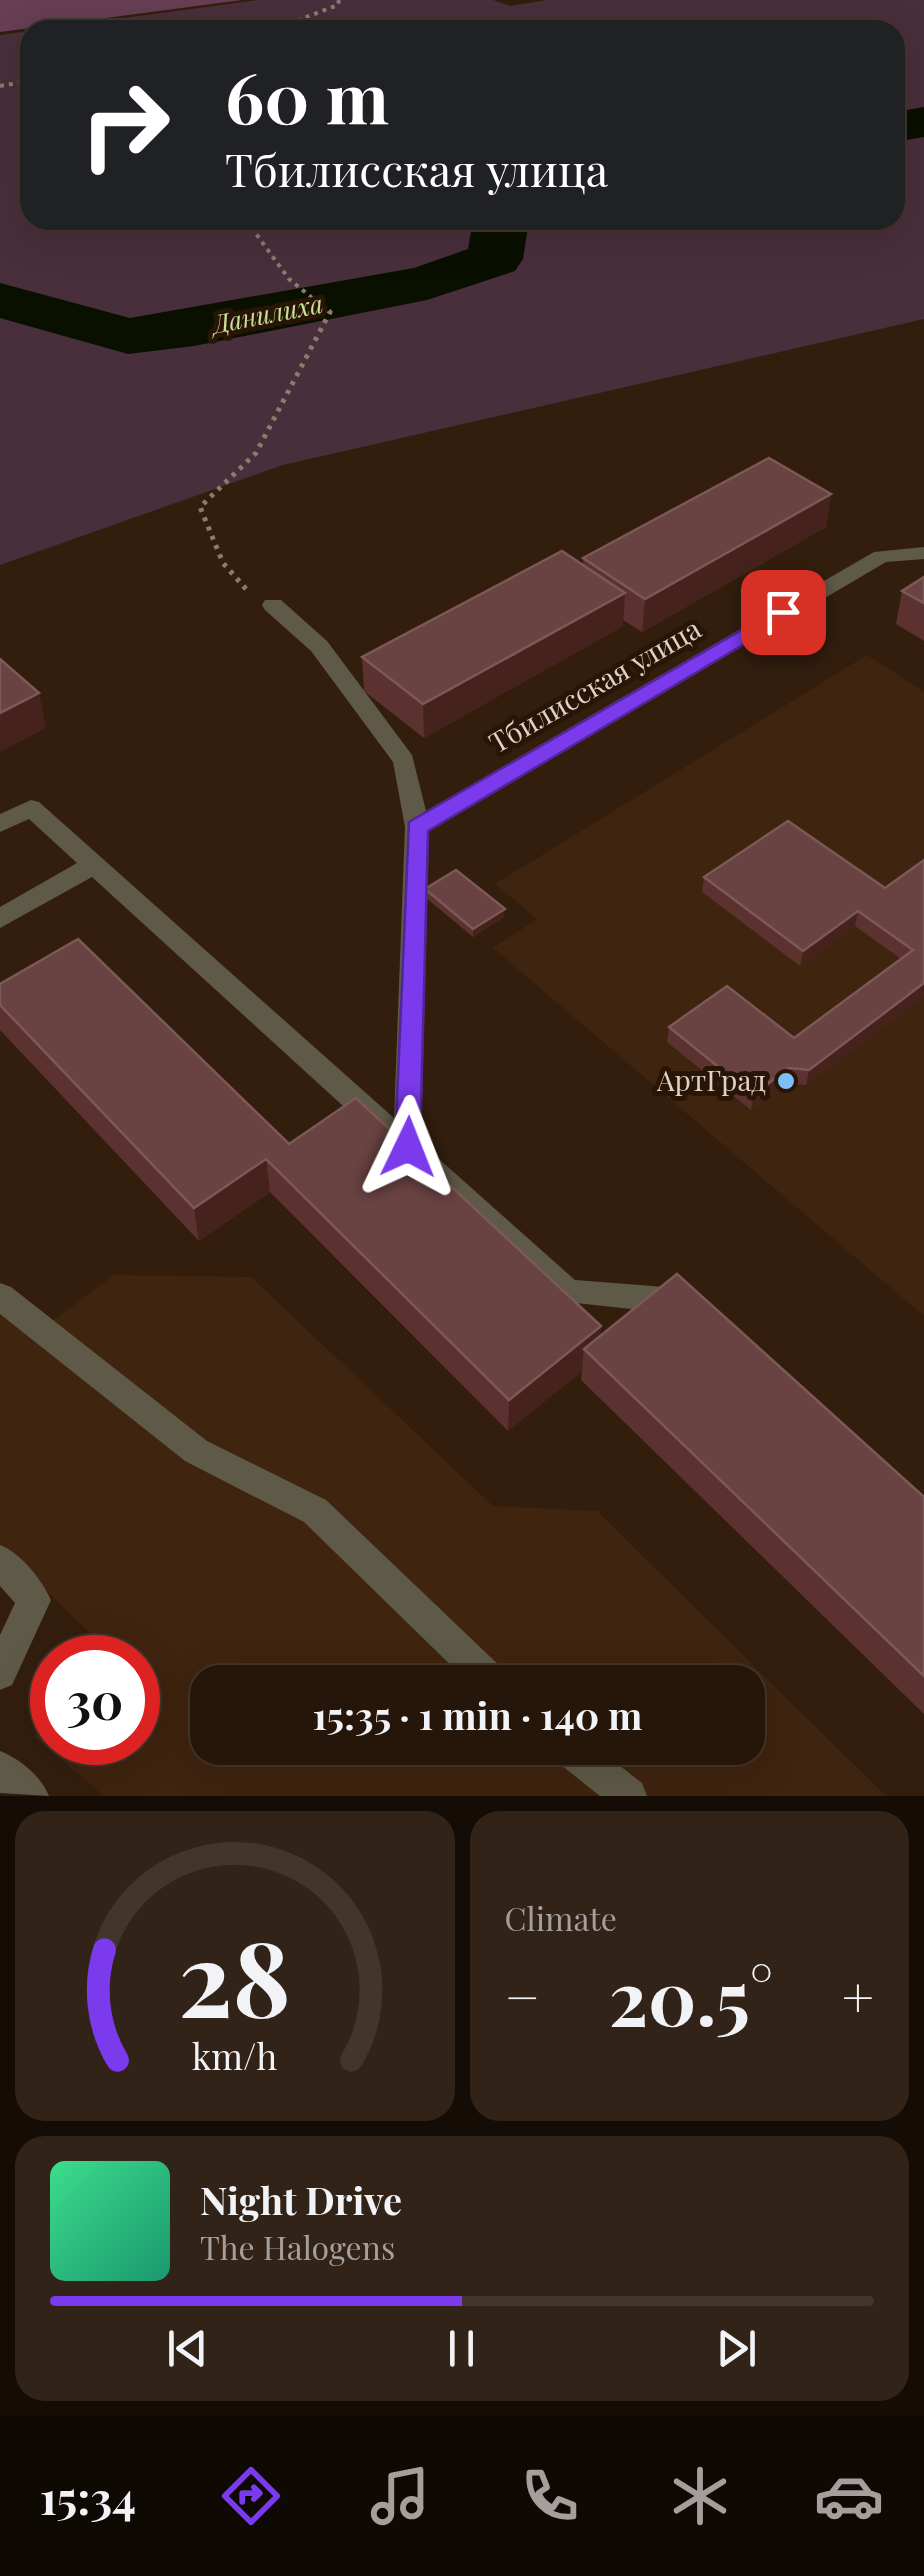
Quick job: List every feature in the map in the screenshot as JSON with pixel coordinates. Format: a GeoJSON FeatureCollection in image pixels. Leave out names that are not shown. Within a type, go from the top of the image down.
{"type":"FeatureCollection","features":[{"type":"Feature","properties":{"kind":"street","name":"Тбилисская улица"},"geometry":{"type":"LineString","coordinates":[[417,827],[881,556],[924,553]]}},
{"type":"Feature","properties":{"kind":"street"},"geometry":{"type":"LineString","coordinates":[[273,605],[320,646],[404,761],[417,827],[408,1147]]}},
{"type":"Feature","properties":{"kind":"street"},"geometry":{"type":"LineString","coordinates":[[0,824],[31,808],[568,1292],[693,1302],[707,1316]]}},
{"type":"Feature","properties":{"kind":"street"},"geometry":{"type":"LineString","coordinates":[[0,918],[95,864]]}},
{"type":"Feature","properties":{"kind":"street"},"geometry":{"type":"LineString","coordinates":[[0,1296],[196,1451],[315,1511],[474,1665]]}},
{"type":"Feature","properties":{"kind":"street"},"geometry":{"type":"LineString","coordinates":[[0,1561],[34,1600],[0,1673]]}},
{"type":"Feature","properties":{"kind":"street"},"geometry":{"type":"LineString","coordinates":[[590,1765],[629,1796]]}},
{"type":"Feature","properties":{"kind":"street"},"geometry":{"type":"LineString","coordinates":[[0,1768],[31,1796]]}},
{"type":"Feature","properties":{"kind":"path"},"geometry":{"type":"LineString","coordinates":[[304,20],[338,6],[339,0]]}},
{"type":"Feature","properties":{"kind":"path"},"geometry":{"type":"LineString","coordinates":[[253,230],[289,279],[316,296],[330,312],[256,453],[200,507],[209,536],[236,583],[273,605]]}},
{"type":"Feature","properties":{"kind":"shaded area"},"geometry":{"type":"Polygon","coordinates":[[[0,0],[242,0],[91,20],[20,20],[20,29],[0,32],[0,0]]]}},
{"type":"Feature","properties":{"kind":"shaded area"},"geometry":{"type":"Polygon","coordinates":[[[258,0],[493,0],[510,6],[547,0],[924,0],[924,319],[283,465],[0,565],[0,35],[20,32],[20,230],[905,230],[905,20],[109,20],[258,0]]]}},
{"type":"Feature","properties":{"kind":"shaded area","name":"АртГрад"},"geometry":{"type":"Polygon","coordinates":[[[867,655],[924,692],[924,1316],[493,948],[537,919],[495,884],[867,655]]]}},
{"type":"Feature","properties":{"kind":"shaded area"},"geometry":{"type":"Polygon","coordinates":[[[114,1275],[251,1277],[493,1506],[597,1511],[753,1665],[190,1665],[190,1765],[765,1765],[765,1677],[886,1796],[104,1796],[68,1765],[160,1765],[160,1635],[92,1635],[0,1545],[0,1312],[35,1334],[114,1275]]]}},
{"type":"Feature","properties":{"kind":"building"},"geometry":{"type":"Polygon","coordinates":[[[769,458],[831,494],[645,599],[583,558],[769,458]]]}},
{"type":"Feature","properties":{"kind":"building"},"geometry":{"type":"Polygon","coordinates":[[[562,551],[625,593],[423,704],[362,657],[562,551]]]}},
{"type":"Feature","properties":{"kind":"building"},"geometry":{"type":"Polygon","coordinates":[[[924,577],[924,603],[902,591],[924,577]]]}},
{"type":"Feature","properties":{"kind":"building"},"geometry":{"type":"Polygon","coordinates":[[[0,659],[39,693],[0,713],[0,659]]]}},
{"type":"Feature","properties":{"kind":"building"},"geometry":{"type":"Polygon","coordinates":[[[788,821],[885,888],[924,860],[924,983],[809,1070],[789,1068],[753,1095],[669,1027],[727,986],[794,1038],[913,950],[858,911],[803,951],[704,877],[788,821]]]}},
{"type":"Feature","properties":{"kind":"building"},"geometry":{"type":"Polygon","coordinates":[[[456,870],[505,909],[473,929],[425,889],[456,870]]]}},
{"type":"Feature","properties":{"kind":"building"},"geometry":{"type":"Polygon","coordinates":[[[78,939],[289,1144],[356,1098],[601,1326],[509,1400],[266,1159],[194,1208],[0,1005],[0,984],[78,939]]]}},
{"type":"Feature","properties":{"kind":"building"},"geometry":{"type":"Polygon","coordinates":[[[677,1274],[924,1497],[924,1676],[584,1349],[677,1274]]]}},
{"type":"Feature","properties":{"kind":"waterway","name":"Данилиха"},"geometry":{"type":"LineString","coordinates":[[905,125],[924,122]]}},
{"type":"Feature","properties":{"kind":"waterway","name":"Данилиха"},"geometry":{"type":"LineString","coordinates":[[0,300],[128,336],[194,328],[427,283],[495,259],[499,230]]}},
{"type":"Feature","properties":{"kind":"place","name":"АртГрад"},"geometry":{"type":"Point","coordinates":[786,1081]}},
{"type":"Feature","properties":{"kind":"route"},"geometry":{"type":"LineString","coordinates":[[408,1147],[417,827],[783,612]]}}]}
